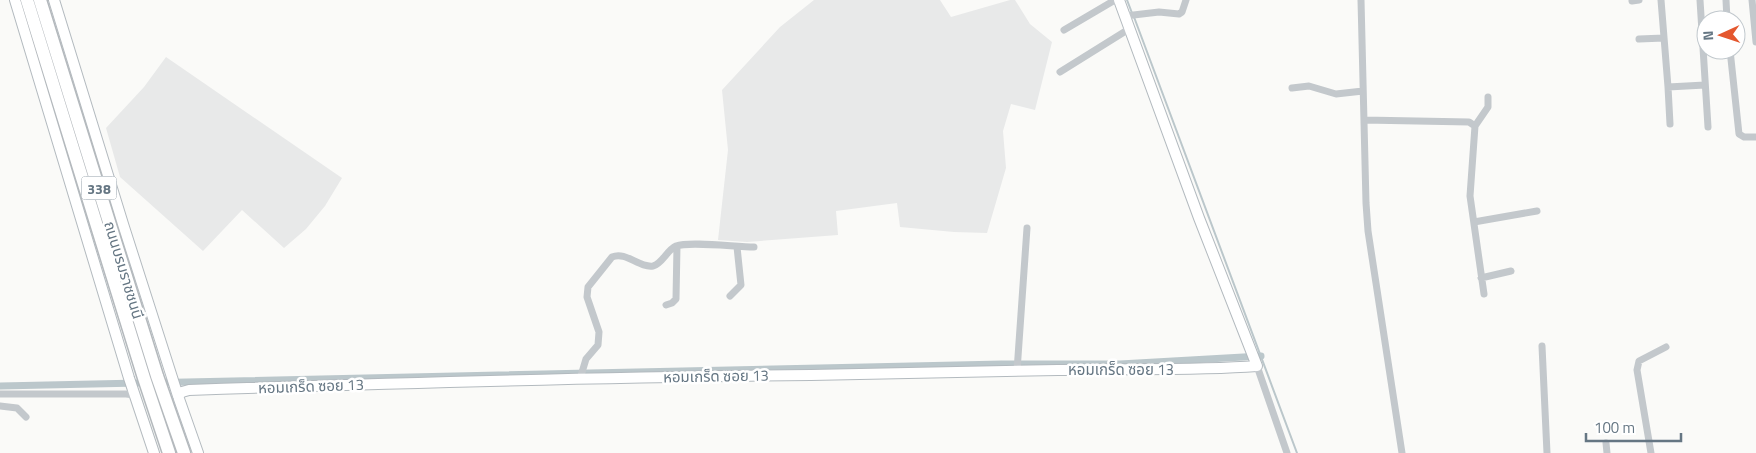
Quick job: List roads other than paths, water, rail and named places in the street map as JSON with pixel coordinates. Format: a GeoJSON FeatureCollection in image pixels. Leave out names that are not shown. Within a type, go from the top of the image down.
{"type":"FeatureCollection","features":[{"type":"Feature","properties":{"kind":"highway","name":"ถนนบรมราชชนนี"},"geometry":{"type":"LineString","coordinates":[[27,0],[169,453]]}},
{"type":"Feature","properties":{"kind":"highway","name":"ถนนบรมราชชนนี"},"geometry":{"type":"LineString","coordinates":[[40,0],[162,392],[184,453]]}},
{"type":"Feature","properties":{"kind":"street"},"geometry":{"type":"LineString","coordinates":[[15,0],[129,378],[154,453]]}},
{"type":"Feature","properties":{"kind":"street"},"geometry":{"type":"LineString","coordinates":[[54,0],[176,392],[198,453]]}},
{"type":"Feature","properties":{"kind":"street"},"geometry":{"type":"LineString","coordinates":[[1064,30],[1115,0]]}},
{"type":"Feature","properties":{"kind":"street"},"geometry":{"type":"LineString","coordinates":[[1119,0],[1130,15],[1129,29],[1254,359],[1287,453]]}},
{"type":"Feature","properties":{"kind":"street"},"geometry":{"type":"LineString","coordinates":[[1130,15],[1159,12],[1179,14],[1182,12],[1186,0]]}},
{"type":"Feature","properties":{"kind":"street"},"geometry":{"type":"LineString","coordinates":[[1362,0],[1368,230],[1402,453]]}},
{"type":"Feature","properties":{"kind":"street"},"geometry":{"type":"LineString","coordinates":[[1632,1],[1639,0]]}},
{"type":"Feature","properties":{"kind":"street"},"geometry":{"type":"LineString","coordinates":[[1661,0],[1670,124]]}},
{"type":"Feature","properties":{"kind":"street"},"geometry":{"type":"LineString","coordinates":[[1700,0],[1708,127]]}},
{"type":"Feature","properties":{"kind":"street"},"geometry":{"type":"LineString","coordinates":[[1752,0],[1756,42]]}},
{"type":"Feature","properties":{"kind":"street"},"geometry":{"type":"LineString","coordinates":[[1060,72],[1129,29]]}},
{"type":"Feature","properties":{"kind":"street"},"geometry":{"type":"LineString","coordinates":[[1639,39],[1664,38]]}},
{"type":"Feature","properties":{"kind":"street"},"geometry":{"type":"LineString","coordinates":[[1731,60],[1739,134],[1744,137],[1756,137]]}},
{"type":"Feature","properties":{"kind":"street"},"geometry":{"type":"LineString","coordinates":[[1668,87],[1705,85]]}},
{"type":"Feature","properties":{"kind":"street"},"geometry":{"type":"LineString","coordinates":[[1292,88],[1309,86],[1336,94],[1363,91]]}},
{"type":"Feature","properties":{"kind":"street"},"geometry":{"type":"LineString","coordinates":[[1484,294],[1470,196],[1475,126],[1488,107],[1488,97]]}},
{"type":"Feature","properties":{"kind":"street"},"geometry":{"type":"LineString","coordinates":[[1364,120],[1470,122],[1475,126]]}},
{"type":"Feature","properties":{"kind":"street"},"geometry":{"type":"LineString","coordinates":[[1474,222],[1537,211]]}},
{"type":"Feature","properties":{"kind":"street"},"geometry":{"type":"LineString","coordinates":[[1017,366],[1027,228]]}},
{"type":"Feature","properties":{"kind":"street"},"geometry":{"type":"LineString","coordinates":[[581,374],[586,359],[598,345],[599,332],[587,297],[589,283],[614,256],[622,256],[654,266],[667,252],[677,246],[696,244],[737,247],[754,246]]}},
{"type":"Feature","properties":{"kind":"street"},"geometry":{"type":"LineString","coordinates":[[666,305],[676,299],[677,246]]}},
{"type":"Feature","properties":{"kind":"street"},"geometry":{"type":"LineString","coordinates":[[730,296],[741,285],[737,247]]}},
{"type":"Feature","properties":{"kind":"street"},"geometry":{"type":"LineString","coordinates":[[1481,278],[1511,271]]}},
{"type":"Feature","properties":{"kind":"street"},"geometry":{"type":"LineString","coordinates":[[1542,346],[1547,453]]}},
{"type":"Feature","properties":{"kind":"street"},"geometry":{"type":"LineString","coordinates":[[1651,453],[1637,370],[1639,360],[1666,347]]}},
{"type":"Feature","properties":{"kind":"street","name":"หอมเกร็ด ซอย 13"},"geometry":{"type":"LineString","coordinates":[[176,392],[581,374],[905,374],[1017,366],[1123,370],[1254,359]]}},
{"type":"Feature","properties":{"kind":"street"},"geometry":{"type":"LineString","coordinates":[[0,394],[134,392]]}},
{"type":"Feature","properties":{"kind":"street"},"geometry":{"type":"LineString","coordinates":[[0,406],[15,407],[26,417]]}},
{"type":"Feature","properties":{"kind":"street"},"geometry":{"type":"LineString","coordinates":[[1606,442],[1607,453]]}},
{"type":"Feature","properties":{"kind":"waterway"},"geometry":{"type":"LineString","coordinates":[[1127,0],[1132,13]]}},
{"type":"Feature","properties":{"kind":"waterway"},"geometry":{"type":"LineString","coordinates":[[1134,17],[1297,453]]}},
{"type":"Feature","properties":{"kind":"waterway"},"geometry":{"type":"LineString","coordinates":[[0,386],[1002,364],[1120,364],[1261,356]]}}]}
